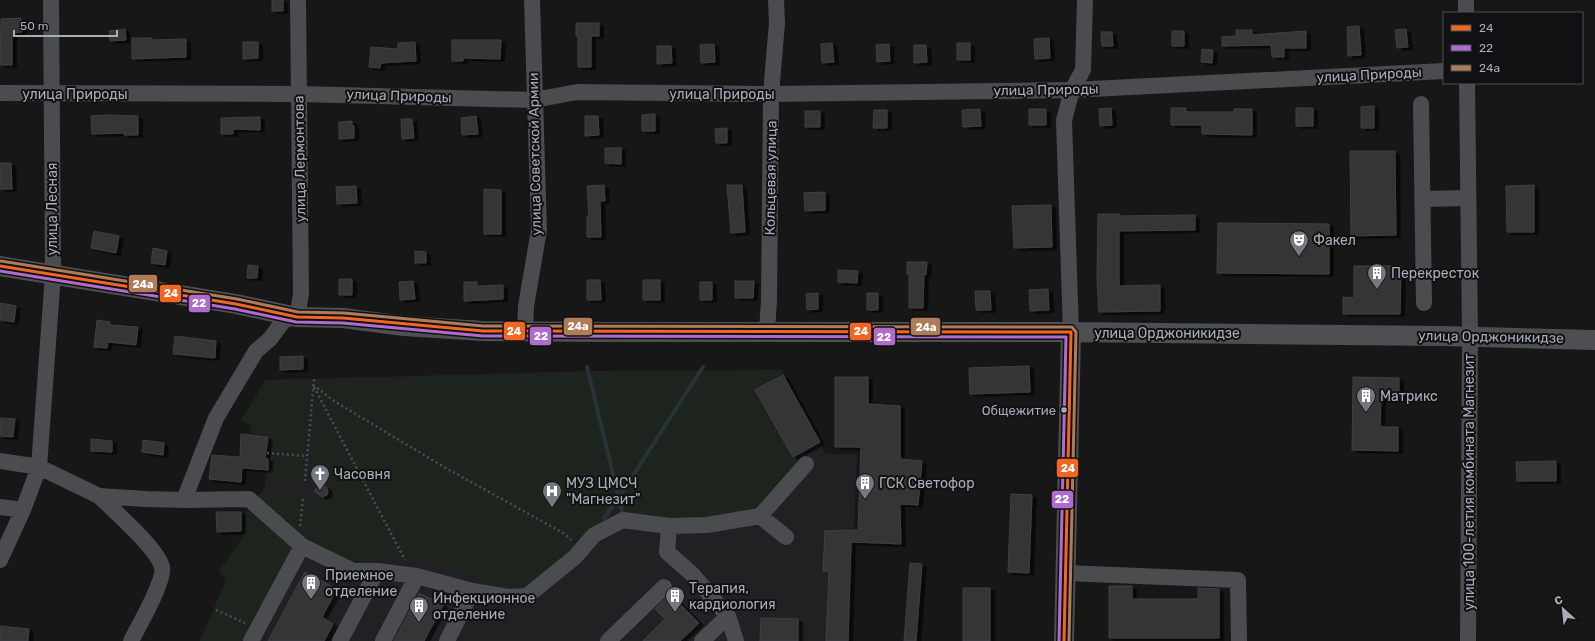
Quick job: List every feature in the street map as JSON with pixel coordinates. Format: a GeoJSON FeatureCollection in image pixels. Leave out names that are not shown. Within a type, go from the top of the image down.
{"type":"FeatureCollection","features":[{"type":"Feature","properties":{"kind":"main road","name":"улица Орджоникидзе"},"geometry":{"type":"LineString","coordinates":[[0,266],[236,304],[297,317],[343,318],[404,326],[468,330],[601,332],[1071,332],[1595,340]]}},
{"type":"Feature","properties":{"kind":"main road"},"geometry":{"type":"LineString","coordinates":[[1064,641],[1071,332]]}},
{"type":"Feature","properties":{"kind":"street","name":"улица Лесная"},"geometry":{"type":"LineString","coordinates":[[0,560],[23,510],[39,467],[53,274],[51,0]]}},
{"type":"Feature","properties":{"kind":"street","name":"улица Лермонтова"},"geometry":{"type":"LineString","coordinates":[[297,317],[301,294],[298,0]]}},
{"type":"Feature","properties":{"kind":"street","name":"улица Советской Армии"},"geometry":{"type":"LineString","coordinates":[[525,331],[526,306],[539,230],[532,0]]}},
{"type":"Feature","properties":{"kind":"street","name":"Кольцевая улица"},"geometry":{"type":"LineString","coordinates":[[767,332],[769,300],[771,94],[777,23],[776,0]]}},
{"type":"Feature","properties":{"kind":"street"},"geometry":{"type":"LineString","coordinates":[[1071,332],[1064,120],[1072,90],[1083,70],[1085,0]]}},
{"type":"Feature","properties":{"kind":"street"},"geometry":{"type":"LineString","coordinates":[[1466,0],[1466,12]]}},
{"type":"Feature","properties":{"kind":"street","name":"улица Природы"},"geometry":{"type":"LineString","coordinates":[[0,94],[299,94],[534,100],[577,92],[771,94],[1072,90],[1443,71]]}},
{"type":"Feature","properties":{"kind":"street","name":"улица 100-летия комбината Магнезит"},"geometry":{"type":"LineString","coordinates":[[1467,84],[1470,337],[1468,641]]}},
{"type":"Feature","properties":{"kind":"street"},"geometry":{"type":"LineString","coordinates":[[1421,104],[1424,303]]}},
{"type":"Feature","properties":{"kind":"street"},"geometry":{"type":"LineString","coordinates":[[1422,199],[1468,198]]}},
{"type":"Feature","properties":{"kind":"street"},"geometry":{"type":"LineString","coordinates":[[184,500],[216,418],[256,351],[270,339],[284,320],[297,317]]}},
{"type":"Feature","properties":{"kind":"street"},"geometry":{"type":"LineString","coordinates":[[0,461],[39,467],[99,496],[151,548],[162,568],[158,586],[131,641]]}},
{"type":"Feature","properties":{"kind":"street"},"geometry":{"type":"LineString","coordinates":[[99,496],[184,500],[249,499],[302,546],[353,571],[377,571],[415,575],[472,591],[508,597],[527,596],[547,581],[594,535],[623,520],[669,526],[707,525],[760,516],[806,464]]}},
{"type":"Feature","properties":{"kind":"street"},"geometry":{"type":"LineString","coordinates":[[0,507],[23,510]]}},
{"type":"Feature","properties":{"kind":"street"},"geometry":{"type":"LineString","coordinates":[[760,516],[786,537]]}},
{"type":"Feature","properties":{"kind":"street"},"geometry":{"type":"LineString","coordinates":[[669,526],[667,552],[692,574],[728,616],[736,641]]}},
{"type":"Feature","properties":{"kind":"street"},"geometry":{"type":"LineString","coordinates":[[255,635],[302,546]]}},
{"type":"Feature","properties":{"kind":"street"},"geometry":{"type":"LineString","coordinates":[[340,641],[377,571]]}},
{"type":"Feature","properties":{"kind":"street"},"geometry":{"type":"LineString","coordinates":[[1066,573],[1238,580],[1239,641]]}},
{"type":"Feature","properties":{"kind":"street"},"geometry":{"type":"LineString","coordinates":[[383,641],[415,575]]}},
{"type":"Feature","properties":{"kind":"street"},"geometry":{"type":"LineString","coordinates":[[608,641],[664,588]]}},
{"type":"Feature","properties":{"kind":"street"},"geometry":{"type":"LineString","coordinates":[[446,641],[472,591]]}},
{"type":"Feature","properties":{"kind":"street"},"geometry":{"type":"LineString","coordinates":[[702,641],[728,616]]}},
{"type":"Feature","properties":{"kind":"path"},"geometry":{"type":"LineString","coordinates":[[305,480],[314,379]]}},
{"type":"Feature","properties":{"kind":"path"},"geometry":{"type":"LineString","coordinates":[[313,385],[334,401],[444,467],[565,534],[580,550]]}},
{"type":"Feature","properties":{"kind":"path"},"geometry":{"type":"LineString","coordinates":[[313,385],[415,575]]}},
{"type":"Feature","properties":{"kind":"path"},"geometry":{"type":"LineString","coordinates":[[267,453],[307,456]]}},
{"type":"Feature","properties":{"kind":"path"},"geometry":{"type":"LineString","coordinates":[[302,512],[304,499]]}},
{"type":"Feature","properties":{"kind":"path"},"geometry":{"type":"LineString","coordinates":[[216,610],[255,635]]}},
{"type":"Feature","properties":{"kind":"shaded area","name":"МУЗ ЦМСЧ \"Магнезит\""},"geometry":{"type":"Polygon","coordinates":[[[782,370],[826,454],[857,454],[849,641],[202,641],[244,535],[244,515],[264,489],[269,459],[266,458],[269,436],[252,434],[250,425],[241,420],[266,380],[590,371],[782,370]]]}},
{"type":"Feature","properties":{"kind":"shaded area"},"geometry":{"type":"Polygon","coordinates":[[[782,370],[783,373],[753,390],[794,467],[761,507],[733,516],[670,522],[622,511],[612,513],[604,518],[543,575],[524,584],[498,584],[438,563],[391,557],[346,560],[295,530],[256,498],[264,489],[325,504],[331,500],[333,486],[329,481],[309,480],[317,379],[782,370]]]}},
{"type":"Feature","properties":{"kind":"shaded area"},"geometry":{"type":"Polygon","coordinates":[[[309,379],[304,455],[276,452],[277,437],[252,434],[250,425],[241,420],[266,380],[309,379]]]}},
{"type":"Feature","properties":{"kind":"shaded area"},"geometry":{"type":"Polygon","coordinates":[[[274,455],[304,458],[301,480],[272,479],[274,455]]]}},
{"type":"Feature","properties":{"kind":"shaded area"},"geometry":{"type":"Polygon","coordinates":[[[249,510],[288,541],[288,557],[240,641],[200,641],[226,580],[219,571],[244,535],[244,518],[249,510]]]}},
{"type":"Feature","properties":{"kind":"building"},"geometry":{"type":"Polygon","coordinates":[[[272,0],[283,0],[283,11],[272,11],[272,0]]]}},
{"type":"Feature","properties":{"kind":"building"},"geometry":{"type":"Polygon","coordinates":[[[21,18],[22,32],[12,33],[12,65],[0,65],[1,19],[21,18]]]}},
{"type":"Feature","properties":{"kind":"building"},"geometry":{"type":"Polygon","coordinates":[[[576,23],[599,23],[599,36],[591,36],[591,67],[578,67],[578,36],[576,36],[576,23]]]}},
{"type":"Feature","properties":{"kind":"building"},"geometry":{"type":"Polygon","coordinates":[[[1359,26],[1361,55],[1348,56],[1347,27],[1359,26]]]}},
{"type":"Feature","properties":{"kind":"building"},"geometry":{"type":"Polygon","coordinates":[[[125,29],[126,40],[110,41],[109,31],[125,29]]]}},
{"type":"Feature","properties":{"kind":"building"},"geometry":{"type":"Polygon","coordinates":[[[1406,29],[1408,47],[1397,48],[1395,30],[1406,29]]]}},
{"type":"Feature","properties":{"kind":"building"},"geometry":{"type":"Polygon","coordinates":[[[1236,30],[1252,30],[1252,35],[1306,31],[1306,48],[1284,48],[1284,57],[1272,57],[1271,45],[1222,46],[1222,37],[1236,36],[1236,30]]]}},
{"type":"Feature","properties":{"kind":"building"},"geometry":{"type":"Polygon","coordinates":[[[1172,31],[1184,31],[1184,46],[1172,46],[1172,31]]]}},
{"type":"Feature","properties":{"kind":"building"},"geometry":{"type":"Polygon","coordinates":[[[1101,32],[1112,32],[1113,46],[1102,46],[1101,32]]]}},
{"type":"Feature","properties":{"kind":"building"},"geometry":{"type":"Polygon","coordinates":[[[132,38],[152,38],[152,40],[186,39],[186,57],[132,59],[132,38]]]}},
{"type":"Feature","properties":{"kind":"building"},"geometry":{"type":"Polygon","coordinates":[[[1049,38],[1050,58],[1035,59],[1034,39],[1049,38]]]}},
{"type":"Feature","properties":{"kind":"building"},"geometry":{"type":"Polygon","coordinates":[[[452,40],[501,40],[500,59],[463,58],[463,61],[452,61],[452,40]]]}},
{"type":"Feature","properties":{"kind":"building"},"geometry":{"type":"Polygon","coordinates":[[[243,42],[258,42],[258,58],[243,59],[243,42]]]}},
{"type":"Feature","properties":{"kind":"building"},"geometry":{"type":"Polygon","coordinates":[[[415,42],[416,61],[381,63],[380,68],[369,67],[371,47],[398,49],[398,43],[415,42]]]}},
{"type":"Feature","properties":{"kind":"building"},"geometry":{"type":"Polygon","coordinates":[[[832,43],[834,62],[822,63],[821,44],[832,43]]]}},
{"type":"Feature","properties":{"kind":"building"},"geometry":{"type":"Polygon","coordinates":[[[957,43],[970,43],[970,60],[957,60],[957,43]]]}},
{"type":"Feature","properties":{"kind":"building"},"geometry":{"type":"Polygon","coordinates":[[[714,44],[715,62],[701,63],[700,45],[714,44]]]}},
{"type":"Feature","properties":{"kind":"building"},"geometry":{"type":"Polygon","coordinates":[[[889,44],[890,61],[877,62],[876,45],[889,44]]]}},
{"type":"Feature","properties":{"kind":"building"},"geometry":{"type":"Polygon","coordinates":[[[914,45],[926,45],[927,62],[914,63],[914,45]]]}},
{"type":"Feature","properties":{"kind":"building"},"geometry":{"type":"Polygon","coordinates":[[[657,46],[671,46],[672,63],[657,64],[657,46]]]}},
{"type":"Feature","properties":{"kind":"building"},"geometry":{"type":"Polygon","coordinates":[[[1202,49],[1213,50],[1212,63],[1201,62],[1202,49]]]}},
{"type":"Feature","properties":{"kind":"building"},"geometry":{"type":"Polygon","coordinates":[[[1374,106],[1374,128],[1361,128],[1361,107],[1374,106]]]}},
{"type":"Feature","properties":{"kind":"building"},"geometry":{"type":"Polygon","coordinates":[[[1111,108],[1112,125],[1100,126],[1099,109],[1111,108]]]}},
{"type":"Feature","properties":{"kind":"building"},"geometry":{"type":"Polygon","coordinates":[[[1171,108],[1186,108],[1186,112],[1234,112],[1234,109],[1252,109],[1252,135],[1202,134],[1202,125],[1171,125],[1171,108]]]}},
{"type":"Feature","properties":{"kind":"building"},"geometry":{"type":"Polygon","coordinates":[[[1296,108],[1313,108],[1313,126],[1296,126],[1296,108]]]}},
{"type":"Feature","properties":{"kind":"building"},"geometry":{"type":"Polygon","coordinates":[[[980,109],[981,126],[963,127],[962,110],[980,109]]]}},
{"type":"Feature","properties":{"kind":"building"},"geometry":{"type":"Polygon","coordinates":[[[1029,109],[1046,109],[1046,125],[1029,125],[1029,109]]]}},
{"type":"Feature","properties":{"kind":"building"},"geometry":{"type":"Polygon","coordinates":[[[874,110],[887,110],[887,128],[873,128],[874,110]]]}},
{"type":"Feature","properties":{"kind":"building"},"geometry":{"type":"Polygon","coordinates":[[[805,111],[820,111],[820,127],[805,127],[805,111]]]}},
{"type":"Feature","properties":{"kind":"building"},"geometry":{"type":"Polygon","coordinates":[[[655,114],[655,131],[642,131],[642,115],[655,114]]]}},
{"type":"Feature","properties":{"kind":"building"},"geometry":{"type":"Polygon","coordinates":[[[91,116],[138,116],[138,135],[124,135],[124,133],[92,134],[91,116]]]}},
{"type":"Feature","properties":{"kind":"building"},"geometry":{"type":"Polygon","coordinates":[[[476,116],[478,134],[462,135],[461,118],[476,116]]]}},
{"type":"Feature","properties":{"kind":"building"},"geometry":{"type":"Polygon","coordinates":[[[585,116],[598,116],[599,135],[585,136],[585,116]]]}},
{"type":"Feature","properties":{"kind":"building"},"geometry":{"type":"Polygon","coordinates":[[[260,117],[260,130],[233,129],[233,134],[221,134],[221,118],[260,117]]]}},
{"type":"Feature","properties":{"kind":"building"},"geometry":{"type":"Polygon","coordinates":[[[401,119],[412,119],[414,138],[402,139],[401,119]]]}},
{"type":"Feature","properties":{"kind":"building"},"geometry":{"type":"Polygon","coordinates":[[[352,121],[352,126],[354,126],[354,138],[339,139],[339,122],[352,121]]]}},
{"type":"Feature","properties":{"kind":"building"},"geometry":{"type":"Polygon","coordinates":[[[727,128],[727,143],[716,143],[715,129],[727,128]]]}},
{"type":"Feature","properties":{"kind":"building"},"geometry":{"type":"Polygon","coordinates":[[[605,148],[621,148],[621,164],[605,163],[605,148]]]}},
{"type":"Feature","properties":{"kind":"building"},"geometry":{"type":"Polygon","coordinates":[[[1350,151],[1395,151],[1396,235],[1351,236],[1350,151]]]}},
{"type":"Feature","properties":{"kind":"building"},"geometry":{"type":"Polygon","coordinates":[[[0,163],[11,163],[12,189],[0,189],[0,163]]]}},
{"type":"Feature","properties":{"kind":"building"},"geometry":{"type":"Polygon","coordinates":[[[604,185],[605,201],[600,201],[601,237],[587,237],[587,217],[589,217],[587,186],[604,185]]]}},
{"type":"Feature","properties":{"kind":"building"},"geometry":{"type":"Polygon","coordinates":[[[727,185],[742,185],[745,232],[731,233],[727,185]]]}},
{"type":"Feature","properties":{"kind":"building"},"geometry":{"type":"Polygon","coordinates":[[[1534,185],[1534,232],[1507,232],[1506,186],[1534,185]]]}},
{"type":"Feature","properties":{"kind":"building"},"geometry":{"type":"Polygon","coordinates":[[[356,186],[357,203],[337,204],[336,187],[356,186]]]}},
{"type":"Feature","properties":{"kind":"building"},"geometry":{"type":"Polygon","coordinates":[[[484,189],[501,190],[501,234],[484,234],[484,189]]]}},
{"type":"Feature","properties":{"kind":"building"},"geometry":{"type":"Polygon","coordinates":[[[825,192],[825,210],[805,211],[804,193],[825,192]]]}},
{"type":"Feature","properties":{"kind":"building"},"geometry":{"type":"Polygon","coordinates":[[[1051,205],[1052,247],[1014,248],[1012,206],[1051,205]]]}},
{"type":"Feature","properties":{"kind":"building"},"geometry":{"type":"Polygon","coordinates":[[[1098,214],[1119,214],[1119,216],[1195,215],[1195,230],[1119,231],[1119,286],[1160,285],[1160,311],[1099,312],[1097,280],[1098,214]]]}},
{"type":"Feature","properties":{"kind":"building"},"geometry":{"type":"Polygon","coordinates":[[[1218,223],[1329,224],[1329,274],[1217,273],[1218,223]]]}},
{"type":"Feature","properties":{"kind":"building"},"geometry":{"type":"Polygon","coordinates":[[[94,231],[119,236],[116,253],[91,248],[94,231]]]}},
{"type":"Feature","properties":{"kind":"building"},"geometry":{"type":"Polygon","coordinates":[[[153,248],[167,251],[165,265],[151,263],[153,248]]]}},
{"type":"Feature","properties":{"kind":"building"},"geometry":{"type":"Polygon","coordinates":[[[415,251],[426,252],[426,263],[415,263],[415,251]]]}},
{"type":"Feature","properties":{"kind":"building"},"geometry":{"type":"Polygon","coordinates":[[[907,262],[927,262],[926,275],[924,274],[923,308],[909,308],[909,274],[907,274],[907,262]]]}},
{"type":"Feature","properties":{"kind":"building"},"geometry":{"type":"Polygon","coordinates":[[[248,265],[258,266],[257,278],[247,278],[248,265]]]}},
{"type":"Feature","properties":{"kind":"building","name":"Перекресток"},"geometry":{"type":"Polygon","coordinates":[[[1354,266],[1401,266],[1400,314],[1343,314],[1343,297],[1354,298],[1354,266]]]}},
{"type":"Feature","properties":{"kind":"building"},"geometry":{"type":"Polygon","coordinates":[[[838,270],[858,271],[857,283],[838,282],[838,270]]]}},
{"type":"Feature","properties":{"kind":"building"},"geometry":{"type":"Polygon","coordinates":[[[339,279],[352,279],[352,295],[339,295],[339,279]]]}},
{"type":"Feature","properties":{"kind":"building"},"geometry":{"type":"Polygon","coordinates":[[[587,280],[600,280],[601,300],[587,300],[587,280]]]}},
{"type":"Feature","properties":{"kind":"building"},"geometry":{"type":"Polygon","coordinates":[[[643,280],[660,280],[660,300],[643,300],[643,280]]]}},
{"type":"Feature","properties":{"kind":"building"},"geometry":{"type":"Polygon","coordinates":[[[413,281],[415,299],[400,300],[399,282],[413,281]]]}},
{"type":"Feature","properties":{"kind":"building"},"geometry":{"type":"Polygon","coordinates":[[[735,281],[754,281],[753,298],[735,298],[735,281]]]}},
{"type":"Feature","properties":{"kind":"building"},"geometry":{"type":"Polygon","coordinates":[[[464,282],[477,282],[477,286],[503,285],[503,299],[464,301],[464,282]]]}},
{"type":"Feature","properties":{"kind":"building"},"geometry":{"type":"Polygon","coordinates":[[[700,282],[712,282],[712,300],[700,300],[700,282]]]}},
{"type":"Feature","properties":{"kind":"building"},"geometry":{"type":"Polygon","coordinates":[[[1048,289],[1049,310],[1030,311],[1029,290],[1048,289]]]}},
{"type":"Feature","properties":{"kind":"building"},"geometry":{"type":"Polygon","coordinates":[[[975,291],[990,291],[991,310],[976,310],[975,291]]]}},
{"type":"Feature","properties":{"kind":"building"},"geometry":{"type":"Polygon","coordinates":[[[818,293],[818,309],[807,310],[806,294],[818,293]]]}},
{"type":"Feature","properties":{"kind":"building"},"geometry":{"type":"Polygon","coordinates":[[[867,293],[878,293],[878,310],[867,310],[867,293]]]}},
{"type":"Feature","properties":{"kind":"building"},"geometry":{"type":"Polygon","coordinates":[[[0,303],[16,306],[14,322],[0,320],[0,303]]]}},
{"type":"Feature","properties":{"kind":"building"},"geometry":{"type":"Polygon","coordinates":[[[97,320],[110,322],[110,325],[138,327],[136,345],[108,342],[107,348],[94,347],[97,320]]]}},
{"type":"Feature","properties":{"kind":"building"},"geometry":{"type":"Polygon","coordinates":[[[175,336],[216,341],[215,358],[173,354],[175,336]]]}},
{"type":"Feature","properties":{"kind":"building"},"geometry":{"type":"Polygon","coordinates":[[[303,356],[303,369],[280,370],[280,357],[303,356]]]}},
{"type":"Feature","properties":{"kind":"building"},"geometry":{"type":"Polygon","coordinates":[[[1029,366],[1030,392],[970,394],[969,368],[1029,366]]]}},
{"type":"Feature","properties":{"kind":"building"},"geometry":{"type":"Polygon","coordinates":[[[783,375],[820,442],[793,457],[755,390],[783,375]]]}},
{"type":"Feature","properties":{"kind":"building"},"geometry":{"type":"Polygon","coordinates":[[[835,377],[868,377],[868,404],[900,406],[900,459],[922,461],[918,505],[900,504],[901,544],[851,542],[848,641],[826,641],[829,572],[823,571],[825,531],[858,530],[861,447],[835,447],[835,377]]]}},
{"type":"Feature","properties":{"kind":"building","name":"Матрикс"},"geometry":{"type":"Polygon","coordinates":[[[1353,377],[1399,378],[1399,399],[1381,399],[1380,427],[1398,427],[1398,451],[1352,450],[1353,377]]]}},
{"type":"Feature","properties":{"kind":"building"},"geometry":{"type":"Polygon","coordinates":[[[0,418],[15,419],[13,437],[0,436],[0,418]]]}},
{"type":"Feature","properties":{"kind":"building"},"geometry":{"type":"Polygon","coordinates":[[[241,434],[268,437],[265,458],[268,459],[268,470],[242,468],[241,482],[209,479],[212,455],[240,457],[241,434]]]}},
{"type":"Feature","properties":{"kind":"building"},"geometry":{"type":"Polygon","coordinates":[[[91,439],[112,441],[112,452],[91,451],[91,439]]]}},
{"type":"Feature","properties":{"kind":"building"},"geometry":{"type":"Polygon","coordinates":[[[143,440],[164,443],[163,455],[142,452],[143,440]]]}},
{"type":"Feature","properties":{"kind":"building"},"geometry":{"type":"Polygon","coordinates":[[[1556,461],[1556,481],[1517,481],[1516,462],[1556,461]]]}},
{"type":"Feature","properties":{"kind":"building","name":"Часовня"},"geometry":{"type":"Polygon","coordinates":[[[319,486],[326,487],[328,491],[327,495],[322,497],[314,491],[319,486]]]}},
{"type":"Feature","properties":{"kind":"building"},"geometry":{"type":"Polygon","coordinates":[[[1011,494],[1032,495],[1029,573],[1008,572],[1011,494]]]}},
{"type":"Feature","properties":{"kind":"building"},"geometry":{"type":"Polygon","coordinates":[[[216,512],[241,512],[241,531],[217,532],[216,512]]]}},
{"type":"Feature","properties":{"kind":"building"},"geometry":{"type":"Polygon","coordinates":[[[910,563],[922,564],[916,641],[904,641],[910,563]]]}},
{"type":"Feature","properties":{"kind":"building","name":"Приемное отделение"},"geometry":{"type":"Polygon","coordinates":[[[305,572],[337,589],[322,617],[333,624],[324,641],[268,641],[305,572]]]}},
{"type":"Feature","properties":{"kind":"building"},"geometry":{"type":"Polygon","coordinates":[[[1109,586],[1132,586],[1132,599],[1198,599],[1198,588],[1219,589],[1219,638],[1109,638],[1109,586]]]}},
{"type":"Feature","properties":{"kind":"building"},"geometry":{"type":"Polygon","coordinates":[[[963,588],[990,588],[990,641],[963,641],[963,588]]]}},
{"type":"Feature","properties":{"kind":"building","name":"Инфекционное отделение"},"geometry":{"type":"Polygon","coordinates":[[[419,593],[443,605],[424,641],[394,641],[419,593]]]}},
{"type":"Feature","properties":{"kind":"building","name":"Терапия, кардиология"},"geometry":{"type":"Polygon","coordinates":[[[670,594],[699,623],[680,641],[643,641],[665,619],[655,609],[670,594]]]}},
{"type":"Feature","properties":{"kind":"building"},"geometry":{"type":"Polygon","coordinates":[[[761,618],[798,619],[798,641],[760,641],[761,618]]]}},
{"type":"Feature","properties":{"kind":"building"},"geometry":{"type":"Polygon","coordinates":[[[0,626],[29,629],[28,641],[0,641],[0,626]]]}},
{"type":"Feature","properties":{"kind":"waterway"},"geometry":{"type":"LineString","coordinates":[[587,367],[622,511]]}},
{"type":"Feature","properties":{"kind":"waterway"},"geometry":{"type":"LineString","coordinates":[[604,518],[703,367]]}},
{"type":"Feature","properties":{"kind":"transit line","name":"24a"},"geometry":{"type":"LineString","coordinates":[[1,261],[237,299],[298,312],[344,313],[483,326],[1072,327],[1076,332],[1069,641]]}},
{"type":"Feature","properties":{"kind":"transit line","name":"24"},"geometry":{"type":"LineString","coordinates":[[0,266],[236,304],[297,317],[343,318],[483,331],[1071,332],[1064,641]]}},
{"type":"Feature","properties":{"kind":"transit line","name":"22"},"geometry":{"type":"LineString","coordinates":[[0,271],[235,309],[296,322],[343,323],[483,336],[1066,337],[1059,641]]}},
{"type":"Feature","properties":{"kind":"place","name":"Факел"},"geometry":{"type":"Point","coordinates":[1299,257]}},
{"type":"Feature","properties":{"kind":"place","name":"Перекресток"},"geometry":{"type":"Point","coordinates":[1377,290]}},
{"type":"Feature","properties":{"kind":"place","name":"Общежитие"},"geometry":{"type":"Point","coordinates":[1064,410]}},
{"type":"Feature","properties":{"kind":"place","name":"Матрикс"},"geometry":{"type":"Point","coordinates":[1366,413]}},
{"type":"Feature","properties":{"kind":"place","name":"Часовня"},"geometry":{"type":"Point","coordinates":[320,491]}},
{"type":"Feature","properties":{"kind":"place","name":"ГСК Светофор"},"geometry":{"type":"Point","coordinates":[865,500]}},
{"type":"Feature","properties":{"kind":"place","name":"МУЗ ЦМСЧ \"Магнезит\""},"geometry":{"type":"Point","coordinates":[552,508]}},
{"type":"Feature","properties":{"kind":"place","name":"Приемное отделение"},"geometry":{"type":"Point","coordinates":[311,600]}},
{"type":"Feature","properties":{"kind":"place","name":"Терапия, кардиология"},"geometry":{"type":"Point","coordinates":[675,613]}},
{"type":"Feature","properties":{"kind":"place","name":"Инфекционное отделение"},"geometry":{"type":"Point","coordinates":[419,623]}}]}
